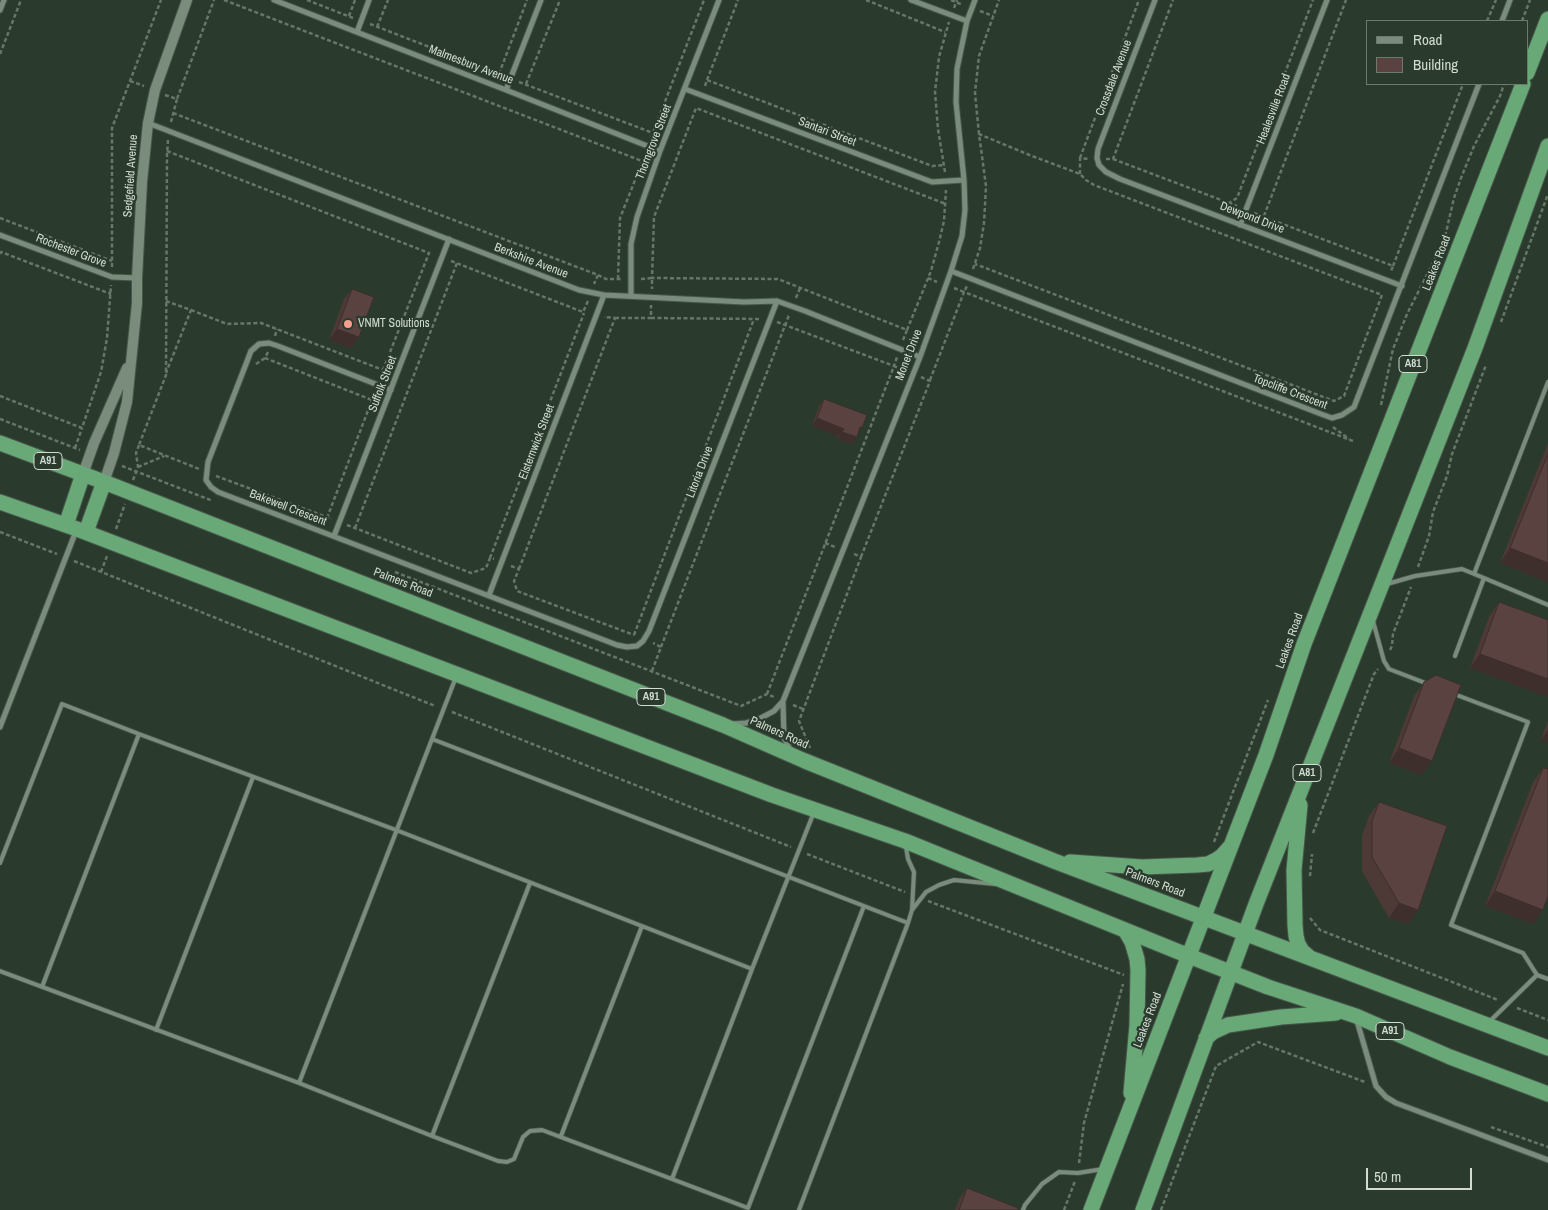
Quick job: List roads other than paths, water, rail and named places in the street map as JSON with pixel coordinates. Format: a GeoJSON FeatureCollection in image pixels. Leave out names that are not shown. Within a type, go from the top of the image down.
{"type":"FeatureCollection","features":[{"type":"Feature","properties":{"kind":"highway"},"geometry":{"type":"LineString","coordinates":[[1528,70],[1548,18]]}},
{"type":"Feature","properties":{"kind":"highway","name":"Leakes Road"},"geometry":{"type":"LineString","coordinates":[[1090,1210],[1108,1169],[1266,755],[1304,644],[1523,85]]}},
{"type":"Feature","properties":{"kind":"highway","name":"A81"},"geometry":{"type":"LineString","coordinates":[[1143,1210],[1244,934],[1475,348],[1548,146]]}},
{"type":"Feature","properties":{"kind":"highway","name":"Palmers Road"},"geometry":{"type":"LineString","coordinates":[[0,443],[723,725],[805,761],[1054,861],[1548,1048]]}},
{"type":"Feature","properties":{"kind":"highway"},"geometry":{"type":"LineString","coordinates":[[76,529],[83,474]]}},
{"type":"Feature","properties":{"kind":"highway"},"geometry":{"type":"LineString","coordinates":[[76,529],[104,482]]}},
{"type":"Feature","properties":{"kind":"highway","name":"A91"},"geometry":{"type":"LineString","coordinates":[[0,502],[112,542],[675,759],[905,841],[1189,956],[1268,987],[1350,1014],[1548,1094]]}},
{"type":"Feature","properties":{"kind":"highway"},"geometry":{"type":"LineString","coordinates":[[1301,789],[1294,870],[1294,925],[1298,944],[1302,951],[1310,958]]}},
{"type":"Feature","properties":{"kind":"highway"},"geometry":{"type":"LineString","coordinates":[[1054,861],[1142,867],[1197,865],[1208,864],[1216,860],[1230,848]]}},
{"type":"Feature","properties":{"kind":"highway"},"geometry":{"type":"LineString","coordinates":[[1125,930],[1132,942],[1138,970],[1137,1025],[1129,1112]]}},
{"type":"Feature","properties":{"kind":"highway"},"geometry":{"type":"LineString","coordinates":[[1206,1039],[1213,1032],[1228,1025],[1281,1017],[1350,1014]]}},
{"type":"Feature","properties":{"kind":"street"},"geometry":{"type":"LineString","coordinates":[[0,10],[4,0]]}},
{"type":"Feature","properties":{"kind":"street","name":"Sedgefield Avenue"},"geometry":{"type":"LineString","coordinates":[[104,482],[114,453],[127,402],[136,303],[142,182],[148,123],[155,90],[187,0]]}},
{"type":"Feature","properties":{"kind":"street","name":"Malmesbury Avenue"},"geometry":{"type":"LineString","coordinates":[[274,0],[660,151]]}},
{"type":"Feature","properties":{"kind":"street"},"geometry":{"type":"LineString","coordinates":[[357,32],[369,0]]}},
{"type":"Feature","properties":{"kind":"street"},"geometry":{"type":"LineString","coordinates":[[506,90],[541,0]]}},
{"type":"Feature","properties":{"kind":"street","name":"Thorngrove Street"},"geometry":{"type":"LineString","coordinates":[[631,296],[631,244],[636,217],[718,0]]}},
{"type":"Feature","properties":{"kind":"street"},"geometry":{"type":"LineString","coordinates":[[911,0],[966,21]]}},
{"type":"Feature","properties":{"kind":"street","name":"Monet Drive"},"geometry":{"type":"LineString","coordinates":[[723,725],[757,720],[774,711],[782,701],[920,357],[951,271],[962,236],[965,210],[956,102],[956,69],[966,21],[975,0]]}},
{"type":"Feature","properties":{"kind":"street","name":"Crossdale Avenue"},"geometry":{"type":"LineString","coordinates":[[1098,162],[1098,149],[1155,0]]}},
{"type":"Feature","properties":{"kind":"street","name":"Healesville Road"},"geometry":{"type":"LineString","coordinates":[[1240,224],[1327,0]]}},
{"type":"Feature","properties":{"kind":"street"},"geometry":{"type":"LineString","coordinates":[[1502,20],[1510,0]]}},
{"type":"Feature","properties":{"kind":"street","name":"Topcliffe Crescent"},"geometry":{"type":"LineString","coordinates":[[951,271],[1332,418],[1342,415],[1354,407],[1479,85]]}},
{"type":"Feature","properties":{"kind":"street","name":"Santari Street"},"geometry":{"type":"LineString","coordinates":[[685,89],[932,182],[964,180]]}},
{"type":"Feature","properties":{"kind":"street","name":"Berkshire Avenue"},"geometry":{"type":"LineString","coordinates":[[148,123],[579,290],[604,296],[777,302],[792,306],[920,357]]}},
{"type":"Feature","properties":{"kind":"street","name":"Dewpond Drive"},"geometry":{"type":"LineString","coordinates":[[1098,162],[1106,172],[1120,179],[1402,286]]}},
{"type":"Feature","properties":{"kind":"street","name":"Rochester Grove"},"geometry":{"type":"LineString","coordinates":[[0,234],[112,277],[137,278]]}},
{"type":"Feature","properties":{"kind":"street","name":"Suffolk Street"},"geometry":{"type":"LineString","coordinates":[[334,536],[449,239]]}},
{"type":"Feature","properties":{"kind":"street","name":"Elsternwick Street"},"geometry":{"type":"LineString","coordinates":[[490,595],[604,296]]}},
{"type":"Feature","properties":{"kind":"street","name":"Litoria Drive"},"geometry":{"type":"LineString","coordinates":[[637,646],[649,632],[777,302]]}},
{"type":"Feature","properties":{"kind":"street","name":"Bakewell Crescent"},"geometry":{"type":"LineString","coordinates":[[391,390],[278,346],[269,343],[259,344],[251,351],[208,462],[206,480],[218,492],[490,595],[617,646],[637,646]]}},
{"type":"Feature","properties":{"kind":"street","name":"Sedgefield Avenue"},"geometry":{"type":"LineString","coordinates":[[83,474],[94,443],[130,361]]}},
{"type":"Feature","properties":{"kind":"street"},"geometry":{"type":"LineString","coordinates":[[0,727],[76,529]]}},
{"type":"Feature","properties":{"kind":"street","name":"Monet Drive"},"geometry":{"type":"LineString","coordinates":[[782,701],[784,738],[792,752],[805,761]]}},
{"type":"Feature","properties":{"kind":"street"},"geometry":{"type":"LineString","coordinates":[[1350,1014],[1376,1086],[1386,1097],[1396,1103],[1548,1160]]}},
{"type":"Feature","properties":{"kind":"lane"},"geometry":{"type":"LineString","coordinates":[[1474,574],[1548,382]]}},
{"type":"Feature","properties":{"kind":"lane"},"geometry":{"type":"LineString","coordinates":[[1380,586],[1415,576],[1462,569],[1548,605]]}},
{"type":"Feature","properties":{"kind":"lane"},"geometry":{"type":"LineString","coordinates":[[1456,656],[1484,578]]}},
{"type":"Feature","properties":{"kind":"lane"},"geometry":{"type":"LineString","coordinates":[[1370,612],[1384,661],[1389,669],[1434,686]]}},
{"type":"Feature","properties":{"kind":"lane"},"geometry":{"type":"LineString","coordinates":[[299,1083],[456,675]]}},
{"type":"Feature","properties":{"kind":"lane"},"geometry":{"type":"LineString","coordinates":[[1452,693],[1528,722],[1450,925],[1523,953],[1537,974],[1548,978]]}},
{"type":"Feature","properties":{"kind":"lane"},"geometry":{"type":"LineString","coordinates":[[0,863],[62,704],[396,830],[752,969]]}},
{"type":"Feature","properties":{"kind":"lane"},"geometry":{"type":"LineString","coordinates":[[42,987],[140,734]]}},
{"type":"Feature","properties":{"kind":"lane"},"geometry":{"type":"LineString","coordinates":[[432,739],[908,923]]}},
{"type":"Feature","properties":{"kind":"lane"},"geometry":{"type":"LineString","coordinates":[[156,1030],[253,777]]}},
{"type":"Feature","properties":{"kind":"lane"},"geometry":{"type":"LineString","coordinates":[[672,1179],[815,810]]}},
{"type":"Feature","properties":{"kind":"lane"},"geometry":{"type":"LineString","coordinates":[[905,841],[908,859],[914,872],[912,910]]}},
{"type":"Feature","properties":{"kind":"lane"},"geometry":{"type":"LineString","coordinates":[[799,1210],[912,910],[920,898],[926,892],[939,885],[954,880],[1017,887]]}},
{"type":"Feature","properties":{"kind":"lane"},"geometry":{"type":"LineString","coordinates":[[432,1136],[530,883]]}},
{"type":"Feature","properties":{"kind":"lane"},"geometry":{"type":"LineString","coordinates":[[0,971],[299,1083],[498,1161],[507,1162],[514,1159],[523,1138],[530,1131],[542,1130],[748,1208],[864,906]]}},
{"type":"Feature","properties":{"kind":"lane"},"geometry":{"type":"LineString","coordinates":[[561,1136],[642,926]]}},
{"type":"Feature","properties":{"kind":"lane"},"geometry":{"type":"LineString","coordinates":[[1486,1025],[1537,974]]}},
{"type":"Feature","properties":{"kind":"lane"},"geometry":{"type":"LineString","coordinates":[[1023,1210],[1042,1184],[1059,1172],[1078,1173],[1108,1169]]}},
{"type":"Feature","properties":{"kind":"place","name":"VNMT Solutions"},"geometry":{"type":"Point","coordinates":[348,324]}}]}
